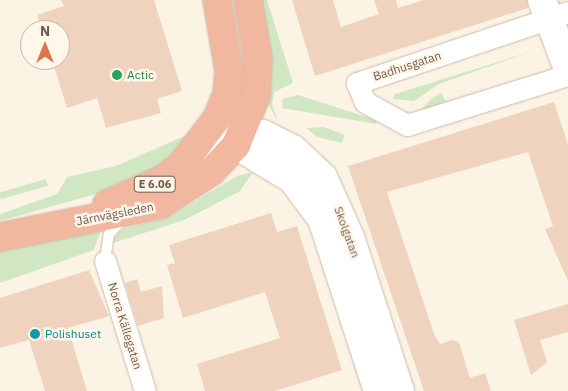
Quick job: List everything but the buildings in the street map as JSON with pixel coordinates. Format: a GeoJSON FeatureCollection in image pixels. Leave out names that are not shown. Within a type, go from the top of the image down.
{"type":"FeatureCollection","features":[{"type":"Feature","properties":{"kind":"highway","name":"E 6.06"},"geometry":{"type":"LineString","coordinates":[[217,0],[227,48],[227,95]]}},
{"type":"Feature","properties":{"kind":"highway","name":"E 6.06"},"geometry":{"type":"LineString","coordinates":[[236,136],[258,78],[248,0]]}},
{"type":"Feature","properties":{"kind":"highway","name":"Järnvägsleden"},"geometry":{"type":"LineString","coordinates":[[47,226],[160,181],[199,147],[227,95]]}},
{"type":"Feature","properties":{"kind":"highway","name":"Järnvägsleden"},"geometry":{"type":"LineString","coordinates":[[0,238],[47,226],[134,212],[178,196],[212,172],[236,136]]}},
{"type":"Feature","properties":{"kind":"street"},"geometry":{"type":"LineString","coordinates":[[553,10],[568,70]]}},
{"type":"Feature","properties":{"kind":"street","name":"Badhusgatan"},"geometry":{"type":"LineString","coordinates":[[553,10],[357,82],[365,102],[407,125],[568,75]]}},
{"type":"Feature","properties":{"kind":"street"},"geometry":{"type":"LineString","coordinates":[[199,147],[236,136],[227,95]]}},
{"type":"Feature","properties":{"kind":"street","name":"Skolgatan"},"geometry":{"type":"LineString","coordinates":[[236,136],[263,134],[294,149],[330,189],[400,391]]}},
{"type":"Feature","properties":{"kind":"street","name":"Skolgatan"},"geometry":{"type":"LineString","coordinates":[[236,136],[292,179],[314,205],[378,391]]}},
{"type":"Feature","properties":{"kind":"street","name":"Norra Källegatan"},"geometry":{"type":"LineString","coordinates":[[105,261],[145,391]]}},
{"type":"Feature","properties":{"kind":"lane"},"geometry":{"type":"LineString","coordinates":[[105,261],[106,243],[114,225],[134,212]]}},
{"type":"Feature","properties":{"kind":"green space"},"geometry":{"type":"Polygon","coordinates":[[[259,0],[267,0],[293,83],[274,92],[272,105],[279,123],[267,102],[259,0]]]}},
{"type":"Feature","properties":{"kind":"green space"},"geometry":{"type":"Polygon","coordinates":[[[533,51],[439,84],[414,101],[393,99],[395,94],[533,51]]]}},
{"type":"Feature","properties":{"kind":"green space"},"geometry":{"type":"Polygon","coordinates":[[[441,93],[448,105],[418,113],[432,98],[441,93]]]}},
{"type":"Feature","properties":{"kind":"green space"},"geometry":{"type":"Polygon","coordinates":[[[298,95],[376,120],[377,124],[282,108],[283,99],[298,95]]]}},
{"type":"Feature","properties":{"kind":"green space"},"geometry":{"type":"Polygon","coordinates":[[[324,127],[345,135],[342,143],[317,137],[306,128],[324,127]]]}},
{"type":"Feature","properties":{"kind":"green space"},"geometry":{"type":"Polygon","coordinates":[[[292,133],[327,160],[345,186],[332,170],[292,133]]]}},
{"type":"Feature","properties":{"kind":"green space"},"geometry":{"type":"Polygon","coordinates":[[[189,134],[181,148],[156,170],[110,190],[0,221],[0,214],[57,194],[67,177],[116,166],[189,134]]]}},
{"type":"Feature","properties":{"kind":"green space"},"geometry":{"type":"Polygon","coordinates":[[[253,172],[239,192],[184,220],[110,244],[122,229],[167,218],[237,176],[253,172]]]}},
{"type":"Feature","properties":{"kind":"green space"},"geometry":{"type":"Polygon","coordinates":[[[46,179],[48,186],[1,199],[0,192],[46,179]]]}},
{"type":"Feature","properties":{"kind":"green space"},"geometry":{"type":"Polygon","coordinates":[[[101,230],[94,250],[0,283],[0,251],[101,230]]]}},
{"type":"Feature","properties":{"kind":"place","name":"Actic"},"geometry":{"type":"Point","coordinates":[117,75]}},
{"type":"Feature","properties":{"kind":"place","name":"Polishuset"},"geometry":{"type":"Point","coordinates":[35,334]}}]}
